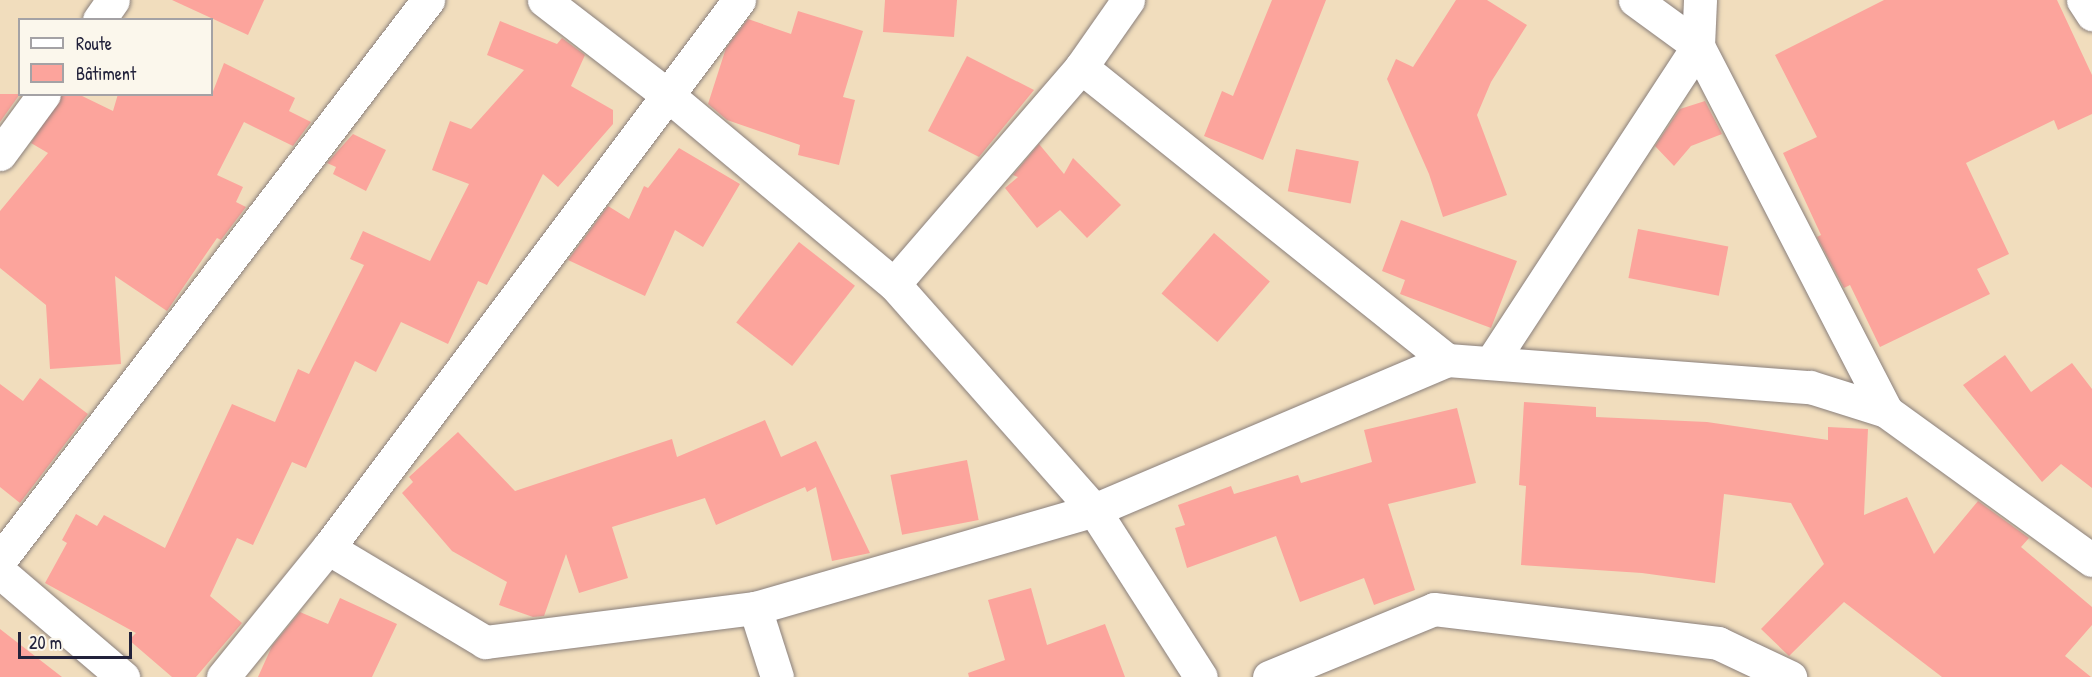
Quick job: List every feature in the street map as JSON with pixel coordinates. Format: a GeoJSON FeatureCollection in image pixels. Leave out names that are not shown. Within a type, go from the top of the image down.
{"type":"FeatureCollection","features":[{"type":"Feature","properties":{"kind":"street"},"geometry":{"type":"LineString","coordinates":[[100,18],[113,0]]}},
{"type":"Feature","properties":{"kind":"street"},"geometry":{"type":"LineString","coordinates":[[0,560],[428,0]]}},
{"type":"Feature","properties":{"kind":"street"},"geometry":{"type":"LineString","coordinates":[[544,0],[670,97],[894,284],[1094,510],[1201,677]]}},
{"type":"Feature","properties":{"kind":"street"},"geometry":{"type":"LineString","coordinates":[[223,677],[328,548],[670,97],[739,0]]}},
{"type":"Feature","properties":{"kind":"street"},"geometry":{"type":"LineString","coordinates":[[894,284],[1081,68],[1128,0]]}},
{"type":"Feature","properties":{"kind":"street"},"geometry":{"type":"LineString","coordinates":[[1635,0],[1698,46],[1886,411]]}},
{"type":"Feature","properties":{"kind":"street"},"geometry":{"type":"LineString","coordinates":[[1492,361],[1698,46],[1700,0]]}},
{"type":"Feature","properties":{"kind":"street"},"geometry":{"type":"LineString","coordinates":[[2083,0],[2092,14]]}},
{"type":"Feature","properties":{"kind":"street"},"geometry":{"type":"LineString","coordinates":[[1081,68],[1447,360]]}},
{"type":"Feature","properties":{"kind":"street"},"geometry":{"type":"LineString","coordinates":[[0,154],[43,96]]}},
{"type":"Feature","properties":{"kind":"street"},"geometry":{"type":"LineString","coordinates":[[328,548],[485,642],[755,608],[1094,510],[1447,360],[1492,361],[1810,387],[1886,411],[2092,560]]}},
{"type":"Feature","properties":{"kind":"street"},"geometry":{"type":"LineString","coordinates":[[0,573],[123,677]]}},
{"type":"Feature","properties":{"kind":"street"},"geometry":{"type":"LineString","coordinates":[[755,608],[777,677]]}},
{"type":"Feature","properties":{"kind":"street"},"geometry":{"type":"LineString","coordinates":[[1269,677],[1434,609],[1718,643],[1790,677]]}},
{"type":"Feature","properties":{"kind":"building"},"geometry":{"type":"Polygon","coordinates":[[[172,0],[264,0],[248,35],[172,0]]]}},
{"type":"Feature","properties":{"kind":"building"},"geometry":{"type":"Polygon","coordinates":[[[885,0],[957,0],[954,37],[883,32],[885,0]]]}},
{"type":"Feature","properties":{"kind":"building"},"geometry":{"type":"Polygon","coordinates":[[[1272,0],[1326,0],[1263,160],[1204,136],[1222,91],[1233,96],[1272,0]]]}},
{"type":"Feature","properties":{"kind":"building"},"geometry":{"type":"Polygon","coordinates":[[[1456,0],[1487,0],[1527,25],[1491,82],[1477,115],[1507,195],[1443,217],[1429,174],[1387,79],[1396,59],[1413,67],[1456,0]]]}},
{"type":"Feature","properties":{"kind":"building"},"geometry":{"type":"Polygon","coordinates":[[[1884,0],[2057,0],[2092,75],[2092,114],[2058,130],[2054,120],[1966,163],[2009,254],[1977,269],[1990,294],[1880,347],[1850,285],[1844,288],[1817,237],[1821,235],[1783,153],[1817,137],[1775,55],[1884,0]]]}},
{"type":"Feature","properties":{"kind":"building"},"geometry":{"type":"Polygon","coordinates":[[[798,11],[863,31],[843,97],[855,100],[839,165],[798,155],[800,145],[727,120],[708,104],[726,48],[748,19],[791,34],[798,11]]]}},
{"type":"Feature","properties":{"kind":"building"},"geometry":{"type":"Polygon","coordinates":[[[500,21],[557,44],[562,38],[585,55],[571,86],[613,110],[613,124],[558,187],[543,174],[487,285],[478,281],[448,344],[401,322],[376,372],[355,361],[306,468],[292,462],[253,545],[237,538],[210,596],[242,623],[196,677],[172,677],[129,640],[136,633],[45,583],[67,543],[62,540],[76,514],[97,526],[104,515],[165,548],[232,404],[275,422],[298,369],[309,374],[364,265],[350,259],[363,231],[430,261],[469,184],[432,170],[450,121],[471,129],[524,70],[487,55],[500,21]]]}},
{"type":"Feature","properties":{"kind":"building"},"geometry":{"type":"Polygon","coordinates":[[[967,56],[1034,90],[979,157],[928,131],[967,56]]]}},
{"type":"Feature","properties":{"kind":"building"},"geometry":{"type":"Polygon","coordinates":[[[224,63],[295,98],[289,111],[311,122],[293,146],[244,122],[217,175],[243,187],[236,202],[246,207],[221,240],[217,238],[167,311],[115,276],[121,364],[50,369],[46,305],[0,268],[0,211],[48,153],[31,143],[61,96],[82,96],[113,111],[117,96],[213,96],[224,63]]]}},
{"type":"Feature","properties":{"kind":"building"},"geometry":{"type":"Polygon","coordinates":[[[0,94],[18,94],[19,96],[0,122],[0,94]]]}},
{"type":"Feature","properties":{"kind":"building"},"geometry":{"type":"Polygon","coordinates":[[[1705,101],[1722,134],[1691,146],[1674,166],[1655,146],[1680,109],[1705,101]]]}},
{"type":"Feature","properties":{"kind":"building"},"geometry":{"type":"Polygon","coordinates":[[[353,134],[386,150],[366,191],[333,174],[336,167],[327,163],[353,134]]]}},
{"type":"Feature","properties":{"kind":"building"},"geometry":{"type":"Polygon","coordinates":[[[1039,144],[1064,174],[1073,158],[1121,205],[1087,238],[1060,210],[1037,228],[1005,188],[1018,177],[1013,175],[1039,144]]]}},
{"type":"Feature","properties":{"kind":"building"},"geometry":{"type":"Polygon","coordinates":[[[679,148],[740,184],[703,247],[675,230],[645,296],[568,260],[608,206],[629,219],[644,186],[648,188],[679,148]]]}},
{"type":"Feature","properties":{"kind":"building"},"geometry":{"type":"Polygon","coordinates":[[[1296,149],[1359,161],[1351,203],[1288,191],[1296,149]]]}},
{"type":"Feature","properties":{"kind":"building"},"geometry":{"type":"Polygon","coordinates":[[[1401,220],[1517,261],[1491,328],[1400,294],[1405,280],[1382,271],[1401,220]]]}},
{"type":"Feature","properties":{"kind":"building"},"geometry":{"type":"Polygon","coordinates":[[[1638,229],[1728,247],[1719,296],[1628,278],[1638,229]]]}},
{"type":"Feature","properties":{"kind":"building"},"geometry":{"type":"Polygon","coordinates":[[[1214,233],[1270,282],[1217,342],[1162,293],[1214,233]]]}},
{"type":"Feature","properties":{"kind":"building"},"geometry":{"type":"Polygon","coordinates":[[[799,242],[855,286],[792,366],[736,322],[799,242]]]}},
{"type":"Feature","properties":{"kind":"building"},"geometry":{"type":"Polygon","coordinates":[[[2005,355],[2031,392],[2072,363],[2092,389],[2092,488],[2061,464],[2042,482],[1963,385],[2005,355]]]}},
{"type":"Feature","properties":{"kind":"building"},"geometry":{"type":"Polygon","coordinates":[[[40,378],[88,414],[20,503],[0,487],[0,384],[23,401],[40,378]]]}},
{"type":"Feature","properties":{"kind":"building"},"geometry":{"type":"Polygon","coordinates":[[[1524,402],[1596,407],[1596,417],[1707,422],[1828,440],[1828,427],[1868,429],[1864,515],[1907,497],[1934,554],[1978,501],[2029,538],[2021,547],[2092,607],[2092,625],[2065,656],[2091,677],[1942,677],[1844,602],[1789,656],[1761,629],[1824,564],[1791,503],[1724,494],[1715,583],[1642,573],[1521,565],[1526,486],[1519,485],[1524,402]]]}},
{"type":"Feature","properties":{"kind":"building"},"geometry":{"type":"Polygon","coordinates":[[[1457,408],[1476,483],[1388,504],[1415,590],[1374,605],[1364,578],[1300,602],[1276,536],[1187,568],[1175,528],[1185,525],[1178,505],[1231,486],[1234,494],[1298,475],[1301,483],[1372,462],[1364,430],[1457,408]]]}},
{"type":"Feature","properties":{"kind":"building"},"geometry":{"type":"Polygon","coordinates":[[[765,420],[781,457],[816,441],[870,553],[832,561],[816,487],[807,492],[805,487],[716,525],[705,498],[612,527],[628,578],[579,593],[566,554],[544,616],[533,617],[499,605],[507,582],[452,551],[402,493],[413,482],[409,477],[458,432],[515,491],[672,439],[677,457],[765,420]]]}},
{"type":"Feature","properties":{"kind":"building"},"geometry":{"type":"Polygon","coordinates":[[[967,460],[979,520],[902,535],[890,475],[967,460]]]}},
{"type":"Feature","properties":{"kind":"building"},"geometry":{"type":"Polygon","coordinates":[[[1031,588],[1047,645],[1105,624],[1125,677],[969,677],[968,673],[1005,660],[988,600],[1031,588]]]}},
{"type":"Feature","properties":{"kind":"building"},"geometry":{"type":"Polygon","coordinates":[[[340,598],[397,624],[372,677],[258,677],[272,646],[300,612],[328,624],[340,598]]]}},
{"type":"Feature","properties":{"kind":"building"},"geometry":{"type":"Polygon","coordinates":[[[0,629],[62,677],[0,677],[0,629]]]}}]}
